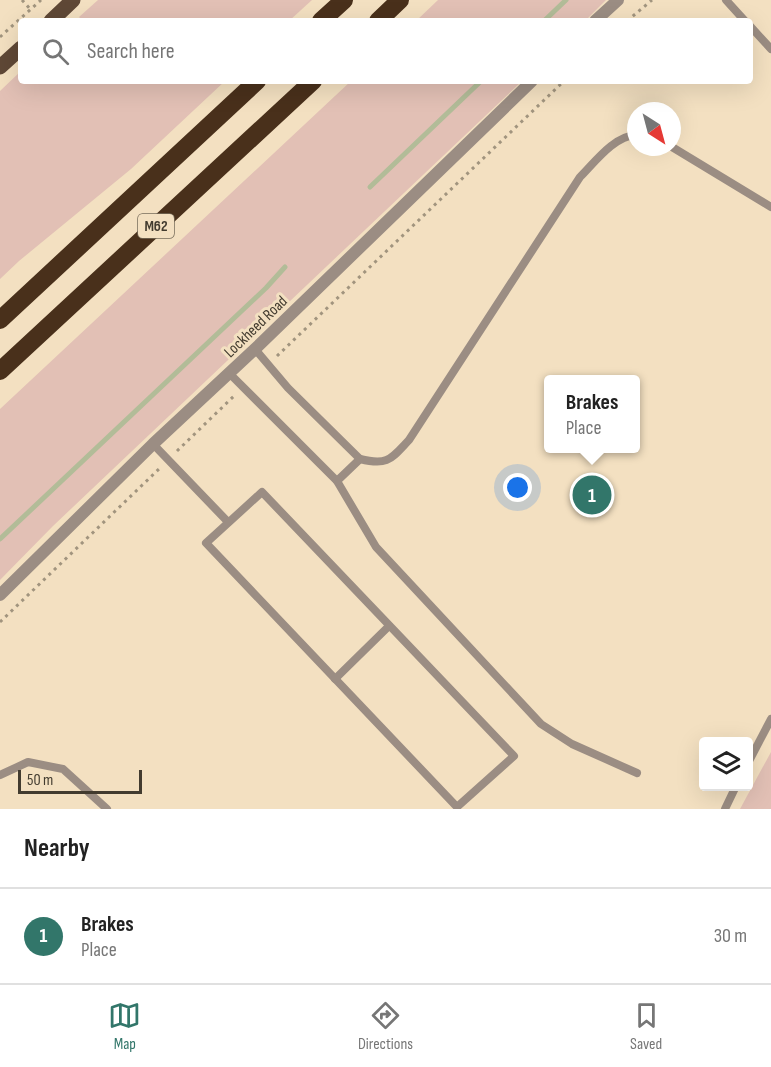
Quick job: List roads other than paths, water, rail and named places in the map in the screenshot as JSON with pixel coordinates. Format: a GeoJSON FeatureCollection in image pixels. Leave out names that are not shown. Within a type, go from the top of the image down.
{"type":"FeatureCollection","features":[{"type":"Feature","properties":{"kind":"highway"},"geometry":{"type":"LineString","coordinates":[[324,18],[344,0]]}},
{"type":"Feature","properties":{"kind":"highway"},"geometry":{"type":"LineString","coordinates":[[381,18],[400,0]]}},
{"type":"Feature","properties":{"kind":"highway","name":"M62"},"geometry":{"type":"LineString","coordinates":[[0,320],[254,84]]}},
{"type":"Feature","properties":{"kind":"highway","name":"M62"},"geometry":{"type":"LineString","coordinates":[[0,371],[310,84]]}},
{"type":"Feature","properties":{"kind":"main road"},"geometry":{"type":"LineString","coordinates":[[58,18],[73,0]]}},
{"type":"Feature","properties":{"kind":"main road"},"geometry":{"type":"LineString","coordinates":[[0,68],[18,51]]}},
{"type":"Feature","properties":{"kind":"street"},"geometry":{"type":"LineString","coordinates":[[599,18],[618,0]]}},
{"type":"Feature","properties":{"kind":"street","name":"Lockheed Road"},"geometry":{"type":"LineString","coordinates":[[0,594],[529,84]]}},
{"type":"Feature","properties":{"kind":"lane"},"geometry":{"type":"LineString","coordinates":[[726,0],[742,18]]}},
{"type":"Feature","properties":{"kind":"lane"},"geometry":{"type":"LineString","coordinates":[[753,29],[771,49]]}},
{"type":"Feature","properties":{"kind":"lane"},"geometry":{"type":"LineString","coordinates":[[255,349],[288,388],[360,459],[375,463],[390,460],[409,440],[580,177],[611,147],[627,137]]}},
{"type":"Feature","properties":{"kind":"lane"},"geometry":{"type":"LineString","coordinates":[[681,152],[771,207]]}},
{"type":"Feature","properties":{"kind":"lane"},"geometry":{"type":"LineString","coordinates":[[229,373],[337,481],[375,547],[541,724],[572,744],[637,773]]}},
{"type":"Feature","properties":{"kind":"lane"},"geometry":{"type":"LineString","coordinates":[[153,444],[228,522]]}},
{"type":"Feature","properties":{"kind":"lane"},"geometry":{"type":"LineString","coordinates":[[337,481],[360,459]]}},
{"type":"Feature","properties":{"kind":"lane"},"geometry":{"type":"LineString","coordinates":[[262,492],[514,756],[457,807],[206,543],[228,522],[262,492]]}},
{"type":"Feature","properties":{"kind":"lane"},"geometry":{"type":"LineString","coordinates":[[335,679],[389,626]]}},
{"type":"Feature","properties":{"kind":"lane"},"geometry":{"type":"LineString","coordinates":[[753,753],[771,719]]}},
{"type":"Feature","properties":{"kind":"lane"},"geometry":{"type":"LineString","coordinates":[[0,775],[28,762],[63,769],[107,809]]}},
{"type":"Feature","properties":{"kind":"lane"},"geometry":{"type":"LineString","coordinates":[[725,809],[734,791]]}},
{"type":"Feature","properties":{"kind":"waterway"},"geometry":{"type":"LineString","coordinates":[[547,18],[566,0]]}},
{"type":"Feature","properties":{"kind":"waterway"},"geometry":{"type":"LineString","coordinates":[[370,187],[478,84]]}},
{"type":"Feature","properties":{"kind":"waterway"},"geometry":{"type":"LineString","coordinates":[[0,539],[266,288],[285,267]]}},
{"type":"Feature","properties":{"kind":"place","name":"Brakes"},"geometry":{"type":"Point","coordinates":[592,495]}}]}
